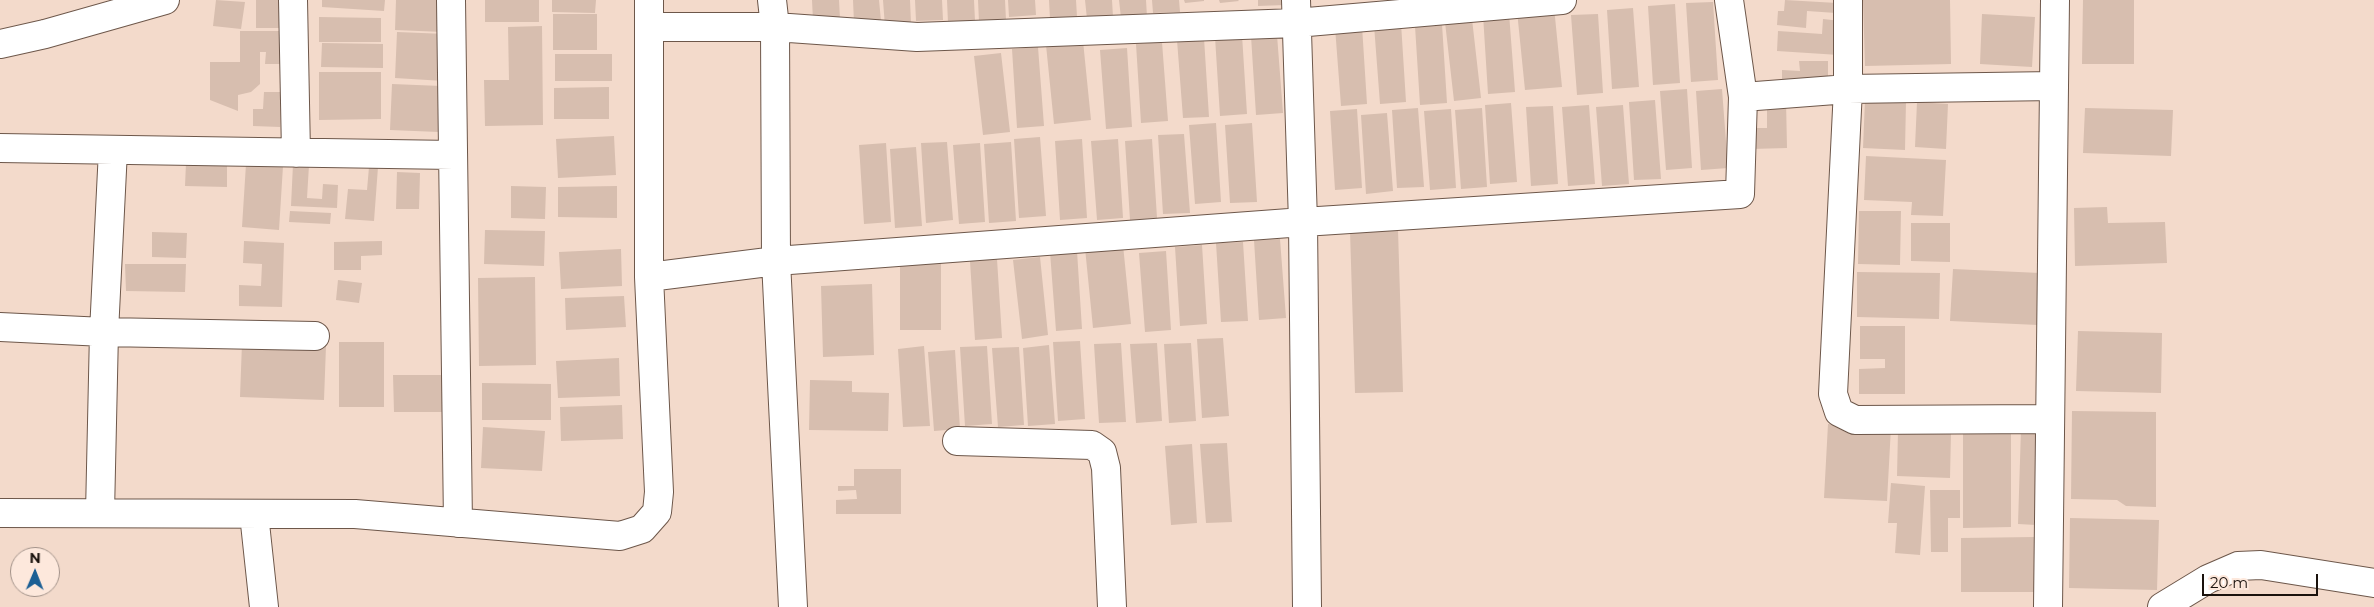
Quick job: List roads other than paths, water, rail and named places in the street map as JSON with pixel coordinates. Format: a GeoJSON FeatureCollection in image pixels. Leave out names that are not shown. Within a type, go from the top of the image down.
{"type":"FeatureCollection","features":[{"type":"Feature","properties":{"kind":"street"},"geometry":{"type":"LineString","coordinates":[[0,44],[45,34],[165,0]]}},
{"type":"Feature","properties":{"kind":"street"},"geometry":{"type":"LineString","coordinates":[[293,0],[296,153]]}},
{"type":"Feature","properties":{"kind":"street"},"geometry":{"type":"LineString","coordinates":[[451,0],[458,523]]}},
{"type":"Feature","properties":{"kind":"street"},"geometry":{"type":"LineString","coordinates":[[0,513],[355,514],[620,536],[642,529],[657,512],[658,492],[649,277],[649,0]]}},
{"type":"Feature","properties":{"kind":"street"},"geometry":{"type":"LineString","coordinates":[[772,0],[775,27],[776,261],[793,607]]}},
{"type":"Feature","properties":{"kind":"street"},"geometry":{"type":"LineString","coordinates":[[649,27],[775,27],[917,37],[1296,11],[1562,0]]}},
{"type":"Feature","properties":{"kind":"street"},"geometry":{"type":"LineString","coordinates":[[649,277],[776,261],[1303,222],[1740,194],[1743,97],[1729,0]]}},
{"type":"Feature","properties":{"kind":"street"},"geometry":{"type":"LineString","coordinates":[[1848,0],[1848,89],[1833,394],[1839,412],[1855,420],[2050,419]]}},
{"type":"Feature","properties":{"kind":"street"},"geometry":{"type":"LineString","coordinates":[[2048,607],[2055,0]]}},
{"type":"Feature","properties":{"kind":"street"},"geometry":{"type":"LineString","coordinates":[[1296,11],[1303,222],[1307,607]]}},
{"type":"Feature","properties":{"kind":"street"},"geometry":{"type":"LineString","coordinates":[[1743,97],[1848,89],[2054,86]]}},
{"type":"Feature","properties":{"kind":"street"},"geometry":{"type":"LineString","coordinates":[[0,148],[453,155]]}},
{"type":"Feature","properties":{"kind":"street"},"geometry":{"type":"LineString","coordinates":[[100,513],[104,332],[112,150]]}},
{"type":"Feature","properties":{"kind":"street"},"geometry":{"type":"LineString","coordinates":[[0,327],[104,332],[315,336]]}},
{"type":"Feature","properties":{"kind":"street"},"geometry":{"type":"LineString","coordinates":[[957,441],[1092,445],[1102,452],[1106,468],[1112,607]]}},
{"type":"Feature","properties":{"kind":"street"},"geometry":{"type":"LineString","coordinates":[[254,514],[264,607]]}},
{"type":"Feature","properties":{"kind":"street"},"geometry":{"type":"LineString","coordinates":[[2162,607],[2208,580],[2238,566],[2261,565],[2374,582]]}}]}
